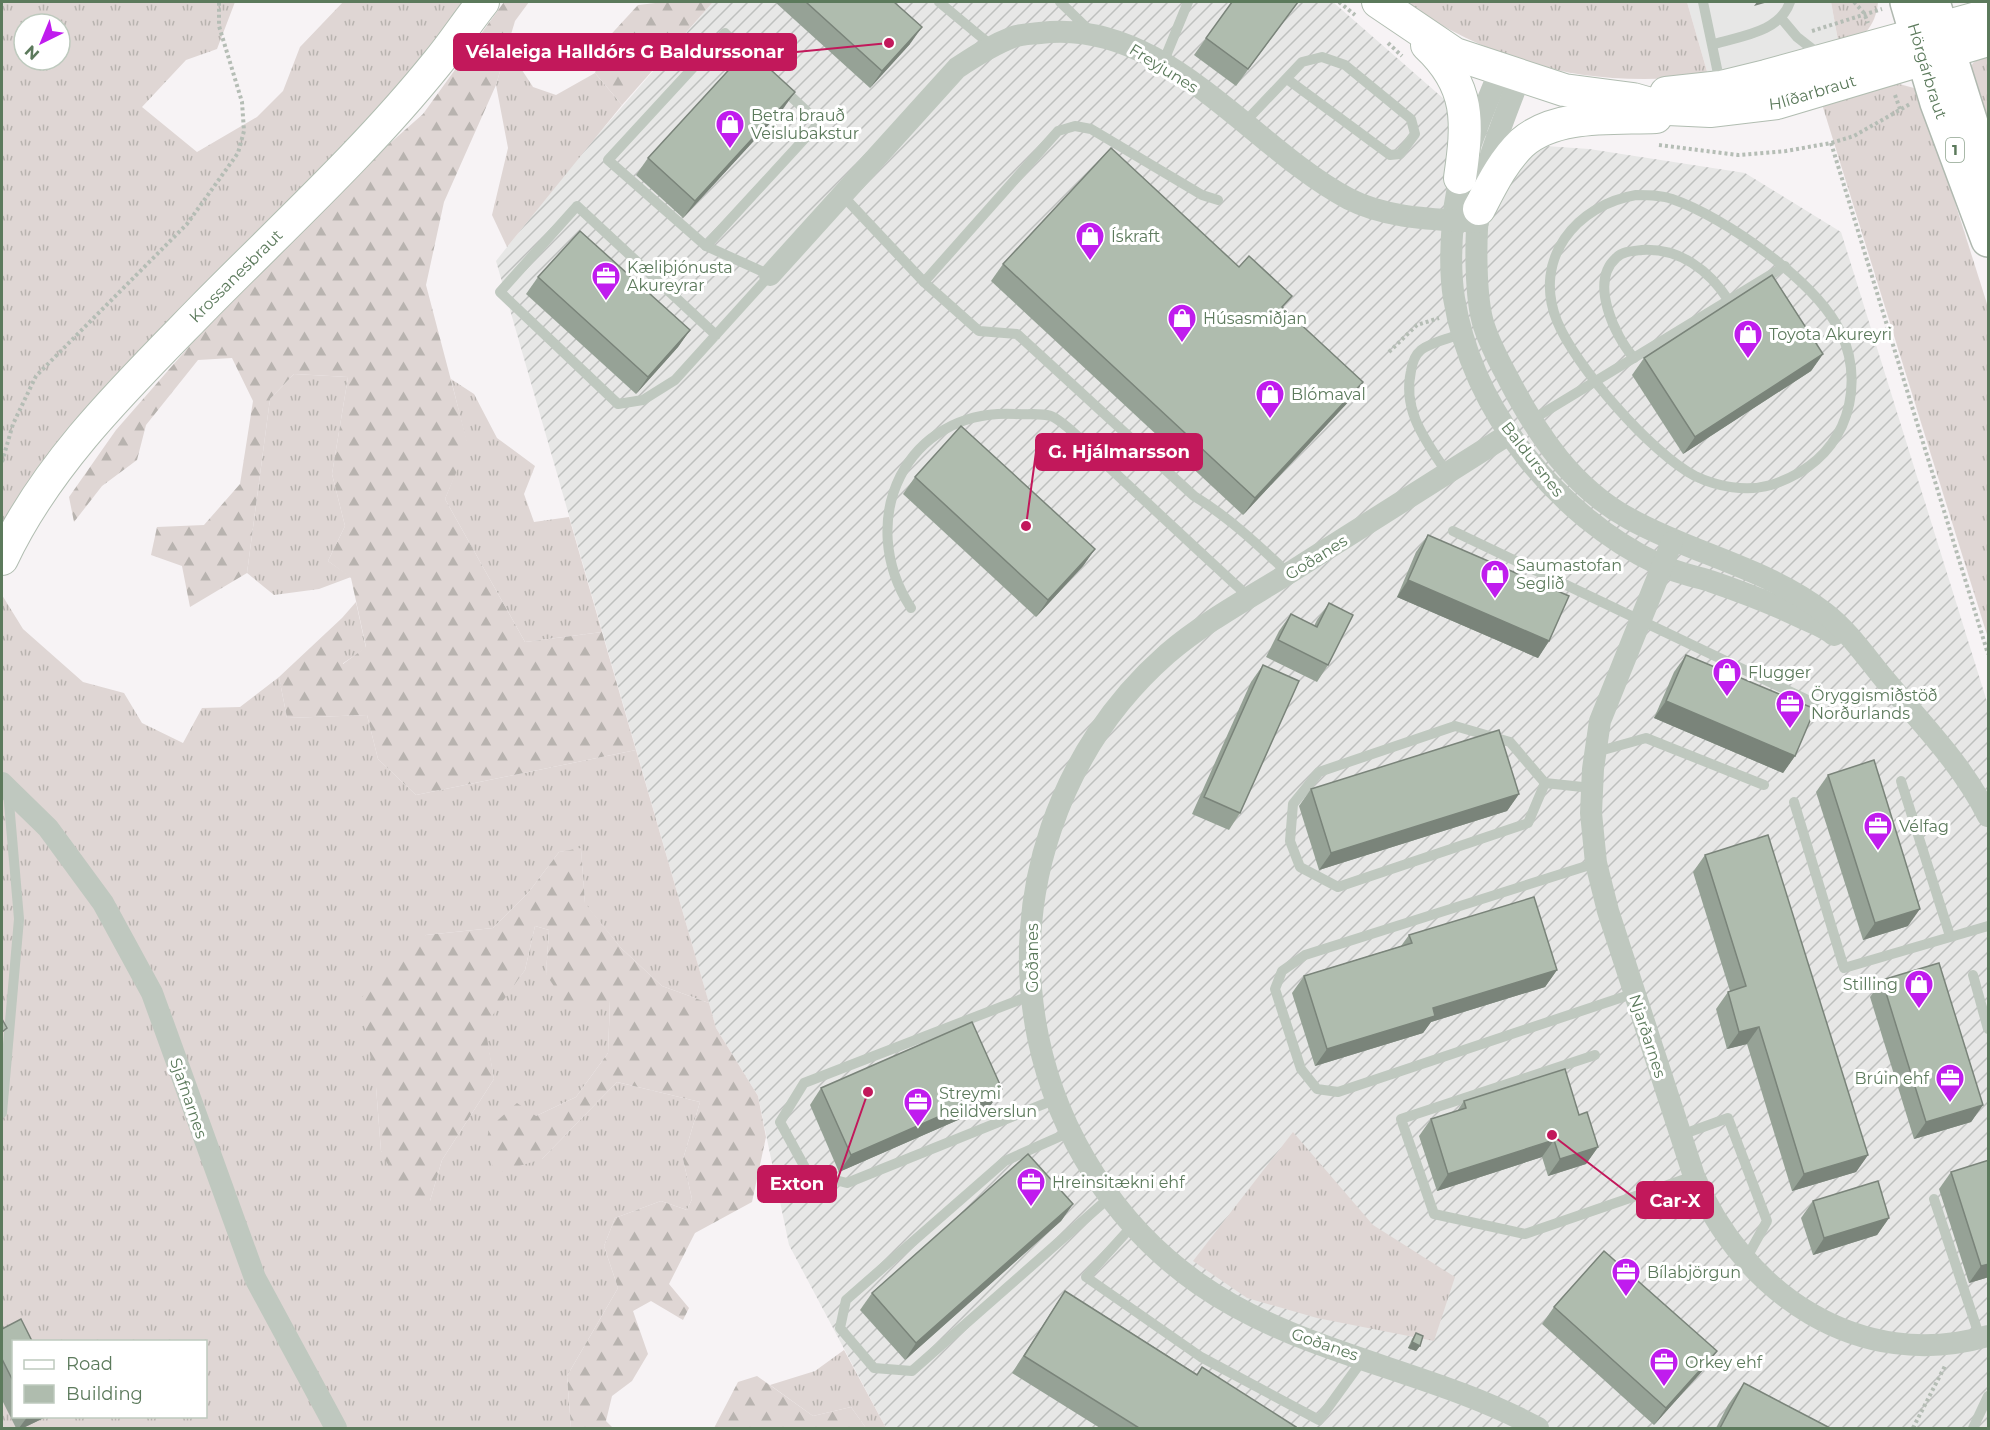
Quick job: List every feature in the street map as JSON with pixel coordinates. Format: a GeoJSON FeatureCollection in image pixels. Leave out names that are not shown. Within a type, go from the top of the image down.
{"type":"FeatureCollection","features":[{"type":"Feature","properties":{"kind":"highway","name":"Hörgárbraut"},"geometry":{"type":"LineString","coordinates":[[1898,4],[1932,35],[1989,177]]}},
{"type":"Feature","properties":{"kind":"highway","name":"Hörgárbraut"},"geometry":{"type":"LineString","coordinates":[[1932,35],[1989,240]]}},
{"type":"Feature","properties":{"kind":"street","name":"Krossanesbraut"},"geometry":{"type":"LineString","coordinates":[[2,559],[16,528],[91,426],[140,372],[357,153],[436,64],[483,2]]}},
{"type":"Feature","properties":{"kind":"street","name":"Hlíðarbraut"},"geometry":{"type":"LineString","coordinates":[[1719,103],[1827,60],[1932,35],[1989,15]]}},
{"type":"Feature","properties":{"kind":"street","name":"Hlíðarbraut"},"geometry":{"type":"LineString","coordinates":[[1381,20],[1455,54],[1564,90],[1633,99],[1668,109],[1719,103],[1755,107],[1819,92],[1932,35],[1989,40]]}},
{"type":"Feature","properties":{"kind":"street"},"geometry":{"type":"LineString","coordinates":[[1381,20],[1441,58],[1457,83],[1463,100],[1466,134],[1460,178]]}},
{"type":"Feature","properties":{"kind":"street","name":"Freyjunes"},"geometry":{"type":"LineString","coordinates":[[770,275],[843,196],[937,87],[957,68],[992,46],[1015,36],[1062,30],[1093,33],[1125,43],[1163,63],[1301,167],[1350,200],[1388,213],[1470,217]]}},
{"type":"Feature","properties":{"kind":"street","name":"Baldursnes"},"geometry":{"type":"LineString","coordinates":[[1510,73],[1460,178],[1470,217],[1483,325],[1530,421],[1555,457],[1593,494],[1626,518],[1672,542],[1784,586],[1825,613],[1853,638],[1881,675],[1963,772],[1989,816]]}},
{"type":"Feature","properties":{"kind":"street","name":"Baldursnes"},"geometry":{"type":"LineString","coordinates":[[1510,73],[1493,148],[1470,217],[1454,296],[1462,334],[1489,398],[1509,434],[1551,487],[1589,522],[1628,550],[1662,566],[1764,599],[1829,631],[1881,675]]}},
{"type":"Feature","properties":{"kind":"street"},"geometry":{"type":"LineString","coordinates":[[1470,217],[1508,159],[1523,142],[1545,130],[1560,124],[1719,103]]}},
{"type":"Feature","properties":{"kind":"street","name":"Goðanes"},"geometry":{"type":"LineString","coordinates":[[1509,434],[1197,631],[1141,679],[1095,737],[1060,802],[1038,873],[1030,946],[1032,995],[1042,1056],[1056,1100],[1070,1132],[1110,1197],[1133,1225],[1169,1261],[1225,1301],[1288,1332],[1416,1376],[1514,1423],[1538,1428]]}},
{"type":"Feature","properties":{"kind":"street","name":"Njarðarnes"},"geometry":{"type":"LineString","coordinates":[[1672,542],[1600,721],[1592,788],[1596,863],[1694,1176],[1707,1206],[1734,1247],[1788,1298],[1826,1324],[1887,1344],[1937,1346],[1984,1338]]}},
{"type":"Feature","properties":{"kind":"street","name":"Sjafnarnes"},"geometry":{"type":"LineString","coordinates":[[4,786],[48,828],[103,903],[152,993],[255,1278],[336,1428]]}},
{"type":"Feature","properties":{"kind":"lane"},"geometry":{"type":"LineString","coordinates":[[939,2],[992,46]]}},
{"type":"Feature","properties":{"kind":"lane"},"geometry":{"type":"LineString","coordinates":[[1060,2],[1093,33]]}},
{"type":"Feature","properties":{"kind":"lane"},"geometry":{"type":"LineString","coordinates":[[1163,63],[1188,2]]}},
{"type":"Feature","properties":{"kind":"lane"},"geometry":{"type":"LineString","coordinates":[[1703,2],[1714,44],[1719,103]]}},
{"type":"Feature","properties":{"kind":"lane"},"geometry":{"type":"LineString","coordinates":[[1714,44],[1773,26],[1781,18],[1790,2]]}},
{"type":"Feature","properties":{"kind":"lane"},"geometry":{"type":"LineString","coordinates":[[1781,18],[1797,37],[1827,60]]}},
{"type":"Feature","properties":{"kind":"lane"},"geometry":{"type":"LineString","coordinates":[[716,334],[577,206],[500,292],[618,404],[643,400],[675,380],[770,275],[706,246],[608,160],[725,33],[768,74]]}},
{"type":"Feature","properties":{"kind":"lane"},"geometry":{"type":"LineString","coordinates":[[1244,123],[1302,62],[1322,57],[1345,65],[1411,118],[1415,134],[1400,154],[1390,155],[1287,79]]}},
{"type":"Feature","properties":{"kind":"lane"},"geometry":{"type":"LineString","coordinates":[[706,246],[819,123],[776,82]]}},
{"type":"Feature","properties":{"kind":"lane"},"geometry":{"type":"LineString","coordinates":[[924,282],[1058,131],[1065,128],[1091,129],[1202,195],[1218,200]]}},
{"type":"Feature","properties":{"kind":"lane"},"geometry":{"type":"LineString","coordinates":[[1636,195],[1672,199],[1752,243],[1785,266],[1833,318],[1842,334],[1851,367],[1850,402],[1838,434],[1816,461],[1801,472],[1775,483],[1748,488],[1730,487],[1694,476],[1640,432],[1596,381],[1557,321],[1551,289],[1554,264],[1564,240],[1587,214],[1602,205],[1636,195]]}},
{"type":"Feature","properties":{"kind":"lane"},"geometry":{"type":"LineString","coordinates":[[843,196],[924,282],[979,331],[1017,334],[1194,496],[1220,512],[1244,531],[1289,574]]}},
{"type":"Feature","properties":{"kind":"lane"},"geometry":{"type":"LineString","coordinates":[[1634,358],[1616,335],[1606,305],[1608,272],[1611,264],[1622,254],[1646,250],[1679,256],[1708,274],[1729,301]]}},
{"type":"Feature","properties":{"kind":"lane"},"geometry":{"type":"LineString","coordinates":[[1509,434],[1785,266]]}},
{"type":"Feature","properties":{"kind":"lane"},"geometry":{"type":"LineString","coordinates":[[1446,473],[1417,425],[1410,408],[1410,373],[1420,350],[1483,325]]}},
{"type":"Feature","properties":{"kind":"lane"},"geometry":{"type":"LineString","coordinates":[[911,608],[893,576],[886,540],[886,522],[896,486],[914,456],[940,433],[972,418],[1006,414],[1054,416],[1249,597]]}},
{"type":"Feature","properties":{"kind":"lane"},"geometry":{"type":"LineString","coordinates":[[1453,531],[1816,704]]}},
{"type":"Feature","properties":{"kind":"lane"},"geometry":{"type":"LineString","coordinates":[[1545,783],[1528,823],[1338,887],[1300,867],[1290,842],[1293,804],[1319,772],[1455,726],[1510,742],[1545,783],[1592,788]]}},
{"type":"Feature","properties":{"kind":"lane"},"geometry":{"type":"LineString","coordinates":[[1596,752],[1646,738],[1764,785]]}},
{"type":"Feature","properties":{"kind":"lane"},"geometry":{"type":"LineString","coordinates":[[1901,781],[1950,936]]}},
{"type":"Feature","properties":{"kind":"lane","name":"Sjafnarnes"},"geometry":{"type":"LineString","coordinates":[[2,1113],[19,919],[4,786]]}},
{"type":"Feature","properties":{"kind":"lane"},"geometry":{"type":"LineString","coordinates":[[1794,802],[1844,968],[1989,926]]}},
{"type":"Feature","properties":{"kind":"lane"},"geometry":{"type":"LineString","coordinates":[[1596,863],[1305,955],[1282,970],[1275,989],[1300,1069],[1317,1089],[1338,1092],[1635,993]]}},
{"type":"Feature","properties":{"kind":"lane"},"geometry":{"type":"LineString","coordinates":[[1973,975],[1989,1029]]}},
{"type":"Feature","properties":{"kind":"lane"},"geometry":{"type":"LineString","coordinates":[[1032,995],[804,1083],[780,1122],[808,1173],[846,1183],[1056,1100]]}},
{"type":"Feature","properties":{"kind":"lane"},"geometry":{"type":"LineString","coordinates":[[1595,1055],[1401,1119],[1434,1214],[1526,1234],[1694,1176]]}},
{"type":"Feature","properties":{"kind":"lane"},"geometry":{"type":"LineString","coordinates":[[1681,1135],[1728,1118],[1767,1221],[1746,1260]]}},
{"type":"Feature","properties":{"kind":"lane"},"geometry":{"type":"LineString","coordinates":[[1070,1132],[1005,1161],[846,1300],[840,1328],[874,1368],[912,1371],[1110,1197]]}},
{"type":"Feature","properties":{"kind":"lane"},"geometry":{"type":"LineString","coordinates":[[1934,1198],[1984,1338]]}},
{"type":"Feature","properties":{"kind":"lane"},"geometry":{"type":"LineString","coordinates":[[1133,1225],[1086,1277],[1201,1356],[1319,1420],[1364,1358]]}},
{"type":"Feature","properties":{"kind":"lane"},"geometry":{"type":"LineString","coordinates":[[1973,1428],[1989,1396]]}},
{"type":"Feature","properties":{"kind":"path"},"geometry":{"type":"LineString","coordinates":[[2,462],[13,424],[36,376],[187,224],[238,153],[244,131],[242,102],[219,26],[219,2]]}},
{"type":"Feature","properties":{"kind":"path"},"geometry":{"type":"LineString","coordinates":[[1339,2],[1381,20],[1403,57]]}},
{"type":"Feature","properties":{"kind":"path"},"geometry":{"type":"LineString","coordinates":[[1854,2],[1864,13],[1869,28]]}},
{"type":"Feature","properties":{"kind":"path"},"geometry":{"type":"LineString","coordinates":[[1797,37],[1864,13],[1898,4]]}},
{"type":"Feature","properties":{"kind":"path"},"geometry":{"type":"LineString","coordinates":[[1647,144],[1738,155],[1831,143],[1854,136],[1900,109]]}},
{"type":"Feature","properties":{"kind":"path"},"geometry":{"type":"LineString","coordinates":[[1831,143],[1989,654]]}},
{"type":"Feature","properties":{"kind":"path"},"geometry":{"type":"LineString","coordinates":[[1389,352],[1416,325],[1442,316]]}},
{"type":"Feature","properties":{"kind":"path"},"geometry":{"type":"LineString","coordinates":[[1913,1428],[1957,1342]]}},
{"type":"Feature","properties":{"kind":"shaded area"},"geometry":{"type":"Polygon","coordinates":[[[713,2],[1333,2],[1444,99],[1515,144],[1589,149],[1745,173],[1841,232],[1988,705],[1988,1428],[886,1428],[789,1245],[758,1096],[716,1028],[496,261],[575,161],[713,2]]]}},
{"type":"Feature","properties":{"kind":"shaded area"},"geometry":{"type":"Polygon","coordinates":[[[1687,2],[1831,2],[1840,51],[1708,75],[1687,2]]]}},
{"type":"Feature","properties":{"kind":"green space"},"geometry":{"type":"Polygon","coordinates":[[[2,2],[235,2],[217,49],[186,60],[142,107],[197,152],[257,117],[283,91],[300,47],[343,2],[469,2],[423,64],[2,536],[2,2]]]}},
{"type":"Feature","properties":{"kind":"green space"},"geometry":{"type":"Polygon","coordinates":[[[504,2],[529,2],[515,21],[496,85],[444,202],[426,285],[468,445],[445,499],[525,642],[602,632],[636,750],[416,795],[378,759],[367,715],[287,718],[279,677],[342,618],[343,664],[366,647],[351,578],[328,561],[345,526],[332,474],[348,377],[294,374],[270,399],[247,573],[190,607],[182,566],[151,555],[157,527],[204,525],[240,484],[253,401],[232,358],[198,360],[146,425],[137,460],[102,486],[74,522],[69,497],[116,430],[200,334],[362,168],[423,114],[504,2]]]}},
{"type":"Feature","properties":{"kind":"green space"},"geometry":{"type":"Polygon","coordinates":[[[664,2],[713,2],[622,105],[595,73],[604,42],[638,5],[664,2]]]}},
{"type":"Feature","properties":{"kind":"green space"},"geometry":{"type":"Polygon","coordinates":[[[1404,2],[1687,2],[1708,75],[1665,79],[1625,79],[1549,68],[1476,43],[1404,2]]]}},
{"type":"Feature","properties":{"kind":"green space"},"geometry":{"type":"Polygon","coordinates":[[[1831,2],[1878,2],[1871,26],[1855,42],[1840,51],[1831,2]]]}},
{"type":"Feature","properties":{"kind":"green space"},"geometry":{"type":"Polygon","coordinates":[[[507,47],[533,87],[556,95],[595,73],[622,105],[507,247],[492,215],[508,148],[496,85],[507,47]]]}},
{"type":"Feature","properties":{"kind":"green space"},"geometry":{"type":"Polygon","coordinates":[[[1988,52],[1988,153],[1969,70],[1973,63],[1988,52]]]}},
{"type":"Feature","properties":{"kind":"green space"},"geometry":{"type":"Polygon","coordinates":[[[1888,81],[1914,88],[1922,98],[1988,307],[1988,638],[1821,101],[1888,81]]]}},
{"type":"Feature","properties":{"kind":"green space"},"geometry":{"type":"Polygon","coordinates":[[[294,374],[348,377],[332,474],[345,526],[328,561],[351,577],[319,589],[274,595],[247,573],[270,399],[294,374]]]}},
{"type":"Feature","properties":{"kind":"green space"},"geometry":{"type":"Polygon","coordinates":[[[451,379],[474,394],[497,438],[535,466],[524,494],[534,522],[569,517],[602,632],[525,642],[445,499],[467,444],[451,379]]]}},
{"type":"Feature","properties":{"kind":"green space"},"geometry":{"type":"Polygon","coordinates":[[[2,595],[23,629],[83,682],[124,693],[142,723],[183,743],[202,708],[240,707],[279,677],[287,718],[367,715],[378,759],[416,795],[636,750],[709,1003],[662,986],[621,948],[585,904],[581,849],[559,852],[528,893],[493,928],[426,935],[376,1087],[381,1151],[430,1201],[442,1160],[494,1079],[484,1025],[525,970],[535,926],[549,930],[546,974],[610,1000],[608,1053],[576,1097],[536,1116],[542,1159],[617,1082],[700,1102],[683,1159],[692,1199],[687,1210],[661,1201],[615,1218],[604,1246],[618,1288],[567,1376],[571,1428],[2,1428],[2,595]]]}},
{"type":"Feature","properties":{"kind":"green space"},"geometry":{"type":"Polygon","coordinates":[[[356,602],[366,648],[342,664],[342,618],[356,602]]]}},
{"type":"Feature","properties":{"kind":"green space"},"geometry":{"type":"Polygon","coordinates":[[[581,848],[585,903],[621,948],[662,986],[709,1003],[716,1028],[758,1096],[766,1137],[752,1202],[695,1233],[669,1284],[689,1308],[683,1320],[651,1301],[633,1311],[648,1354],[632,1381],[612,1396],[606,1421],[613,1428],[571,1428],[567,1376],[618,1288],[604,1246],[615,1218],[661,1201],[687,1210],[692,1199],[683,1159],[700,1102],[617,1082],[542,1159],[497,1173],[485,1152],[489,1128],[517,1103],[536,1116],[576,1097],[608,1053],[610,1001],[568,1008],[546,974],[549,930],[535,926],[525,970],[485,1026],[494,1079],[442,1160],[430,1201],[414,1216],[381,1151],[376,1087],[360,999],[426,935],[493,928],[528,893],[559,852],[581,848]]]}},
{"type":"Feature","properties":{"kind":"green space"},"geometry":{"type":"Polygon","coordinates":[[[1293,1132],[1373,1225],[1455,1277],[1434,1341],[1317,1318],[1247,1298],[1193,1261],[1293,1132]]]}},
{"type":"Feature","properties":{"kind":"green space"},"geometry":{"type":"Polygon","coordinates":[[[844,1350],[886,1428],[866,1428],[851,1407],[813,1416],[770,1385],[815,1371],[844,1350]]]}},
{"type":"Feature","properties":{"kind":"green space"},"geometry":{"type":"Polygon","coordinates":[[[757,1376],[813,1416],[851,1407],[866,1428],[714,1428],[738,1382],[757,1376]]]}},
{"type":"Feature","properties":{"kind":"building"},"geometry":{"type":"Polygon","coordinates":[[[806,2],[894,2],[922,27],[882,71],[806,2]]]}},
{"type":"Feature","properties":{"kind":"building"},"geometry":{"type":"Polygon","coordinates":[[[1232,2],[1298,2],[1248,69],[1206,38],[1232,2]]]}},
{"type":"Feature","properties":{"kind":"building"},"geometry":{"type":"Polygon","coordinates":[[[748,49],[795,92],[695,201],[648,158],[748,49]]]}},
{"type":"Feature","properties":{"kind":"building"},"geometry":{"type":"Polygon","coordinates":[[[1111,148],[1239,267],[1249,256],[1292,296],[1282,307],[1363,382],[1255,498],[1003,264],[1111,148]]]}},
{"type":"Feature","properties":{"kind":"building"},"geometry":{"type":"Polygon","coordinates":[[[580,231],[690,330],[648,377],[538,277],[580,231]]]}},
{"type":"Feature","properties":{"kind":"building"},"geometry":{"type":"Polygon","coordinates":[[[1772,275],[1823,354],[1695,437],[1644,358],[1772,275]]]}},
{"type":"Feature","properties":{"kind":"building"},"geometry":{"type":"Polygon","coordinates":[[[961,426],[1095,549],[1048,600],[915,477],[961,426]]]}},
{"type":"Feature","properties":{"kind":"building"},"geometry":{"type":"Polygon","coordinates":[[[1428,535],[1569,596],[1549,641],[1408,580],[1428,535]]]}},
{"type":"Feature","properties":{"kind":"building"},"geometry":{"type":"Polygon","coordinates":[[[1329,603],[1353,615],[1328,665],[1278,640],[1291,614],[1317,627],[1329,603]]]}},
{"type":"Feature","properties":{"kind":"building"},"geometry":{"type":"Polygon","coordinates":[[[1686,655],[1815,709],[1795,756],[1666,701],[1686,655]]]}},
{"type":"Feature","properties":{"kind":"building"},"geometry":{"type":"Polygon","coordinates":[[[1263,665],[1299,681],[1240,813],[1204,797],[1263,665]]]}},
{"type":"Feature","properties":{"kind":"building"},"geometry":{"type":"Polygon","coordinates":[[[1499,730],[1519,794],[1331,853],[1311,789],[1499,730]]]}},
{"type":"Feature","properties":{"kind":"building"},"geometry":{"type":"Polygon","coordinates":[[[1874,760],[1920,909],[1875,923],[1828,775],[1874,760]]]}},
{"type":"Feature","properties":{"kind":"building"},"geometry":{"type":"Polygon","coordinates":[[[1768,835],[1868,1155],[1804,1174],[1759,1027],[1739,1032],[1728,992],[1746,986],[1705,855],[1768,835]]]}},
{"type":"Feature","properties":{"kind":"building"},"geometry":{"type":"Polygon","coordinates":[[[1534,897],[1557,970],[1433,1008],[1435,1016],[1327,1049],[1304,976],[1412,943],[1409,935],[1534,897]]]}},
{"type":"Feature","properties":{"kind":"building"},"geometry":{"type":"Polygon","coordinates":[[[1939,963],[1983,1105],[1926,1122],[1882,980],[1939,963]]]}},
{"type":"Feature","properties":{"kind":"building"},"geometry":{"type":"Polygon","coordinates":[[[2,1019],[7,1028],[2,1032],[2,1019]]]}},
{"type":"Feature","properties":{"kind":"building"},"geometry":{"type":"Polygon","coordinates":[[[972,1022],[1002,1089],[851,1155],[821,1088],[972,1022]]]}},
{"type":"Feature","properties":{"kind":"building"},"geometry":{"type":"Polygon","coordinates":[[[1565,1069],[1579,1115],[1587,1112],[1598,1147],[1560,1159],[1554,1140],[1448,1174],[1431,1119],[1466,1108],[1464,1101],[1565,1069]]]}},
{"type":"Feature","properties":{"kind":"building"},"geometry":{"type":"Polygon","coordinates":[[[1028,1154],[1073,1204],[916,1343],[872,1293],[1028,1154]]]}},
{"type":"Feature","properties":{"kind":"building"},"geometry":{"type":"Polygon","coordinates":[[[1989,1160],[1989,1264],[1981,1266],[1951,1172],[1989,1160]]]}},
{"type":"Feature","properties":{"kind":"building"},"geometry":{"type":"Polygon","coordinates":[[[1878,1181],[1889,1218],[1824,1238],[1813,1201],[1878,1181]]]}},
{"type":"Feature","properties":{"kind":"building"},"geometry":{"type":"Polygon","coordinates":[[[1604,1251],[1717,1351],[1666,1408],[1554,1307],[1604,1251]]]}},
{"type":"Feature","properties":{"kind":"building"},"geometry":{"type":"Polygon","coordinates":[[[1065,1291],[1197,1375],[1202,1367],[1296,1427],[1139,1428],[1024,1356],[1065,1291]]]}},
{"type":"Feature","properties":{"kind":"building"},"geometry":{"type":"Polygon","coordinates":[[[21,1319],[32,1340],[12,1340],[12,1379],[2,1359],[2,1329],[21,1319]]]}},
{"type":"Feature","properties":{"kind":"building"},"geometry":{"type":"Polygon","coordinates":[[[1416,1333],[1423,1336],[1420,1346],[1412,1342],[1416,1333]]]}},
{"type":"Feature","properties":{"kind":"building"},"geometry":{"type":"Polygon","coordinates":[[[1744,1383],[1830,1428],[1720,1428],[1744,1383]]]}},
{"type":"Feature","properties":{"kind":"place","name":"Vélaleiga Halldórs G Baldurssonar"},"geometry":{"type":"Point","coordinates":[889,43]}},
{"type":"Feature","properties":{"kind":"place","name":"Betra brauð Veislubakstur"},"geometry":{"type":"Point","coordinates":[730,150]}},
{"type":"Feature","properties":{"kind":"place","name":"Ískraft"},"geometry":{"type":"Point","coordinates":[1090,262]}},
{"type":"Feature","properties":{"kind":"place","name":"Kæliþjónusta Akureyrar"},"geometry":{"type":"Point","coordinates":[606,302]}},
{"type":"Feature","properties":{"kind":"place","name":"Húsasmiðjan"},"geometry":{"type":"Point","coordinates":[1182,344]}},
{"type":"Feature","properties":{"kind":"place","name":"Toyota Akureyri"},"geometry":{"type":"Point","coordinates":[1748,360]}},
{"type":"Feature","properties":{"kind":"place","name":"Blómaval"},"geometry":{"type":"Point","coordinates":[1270,420]}},
{"type":"Feature","properties":{"kind":"place","name":"G. Hjálmarsson"},"geometry":{"type":"Point","coordinates":[1026,526]}},
{"type":"Feature","properties":{"kind":"place","name":"Saumastofan Seglið"},"geometry":{"type":"Point","coordinates":[1495,600]}},
{"type":"Feature","properties":{"kind":"place","name":"Flugger"},"geometry":{"type":"Point","coordinates":[1727,698]}},
{"type":"Feature","properties":{"kind":"place","name":"Öryggismiðstöð Norðurlands"},"geometry":{"type":"Point","coordinates":[1790,730]}},
{"type":"Feature","properties":{"kind":"place","name":"Vélfag"},"geometry":{"type":"Point","coordinates":[1878,852]}},
{"type":"Feature","properties":{"kind":"place","name":"Stilling"},"geometry":{"type":"Point","coordinates":[1919,1010]}},
{"type":"Feature","properties":{"kind":"place","name":"Exton"},"geometry":{"type":"Point","coordinates":[868,1092]}},
{"type":"Feature","properties":{"kind":"place","name":"Brúin ehf"},"geometry":{"type":"Point","coordinates":[1950,1104]}},
{"type":"Feature","properties":{"kind":"place","name":"Streymi heildverslun"},"geometry":{"type":"Point","coordinates":[918,1128]}},
{"type":"Feature","properties":{"kind":"place","name":"Car-X"},"geometry":{"type":"Point","coordinates":[1552,1135]}},
{"type":"Feature","properties":{"kind":"place","name":"Hreinsitækni ehf"},"geometry":{"type":"Point","coordinates":[1031,1208]}},
{"type":"Feature","properties":{"kind":"place","name":"Bílabjörgun"},"geometry":{"type":"Point","coordinates":[1626,1298]}},
{"type":"Feature","properties":{"kind":"place","name":"Orkey ehf"},"geometry":{"type":"Point","coordinates":[1664,1388]}}]}
